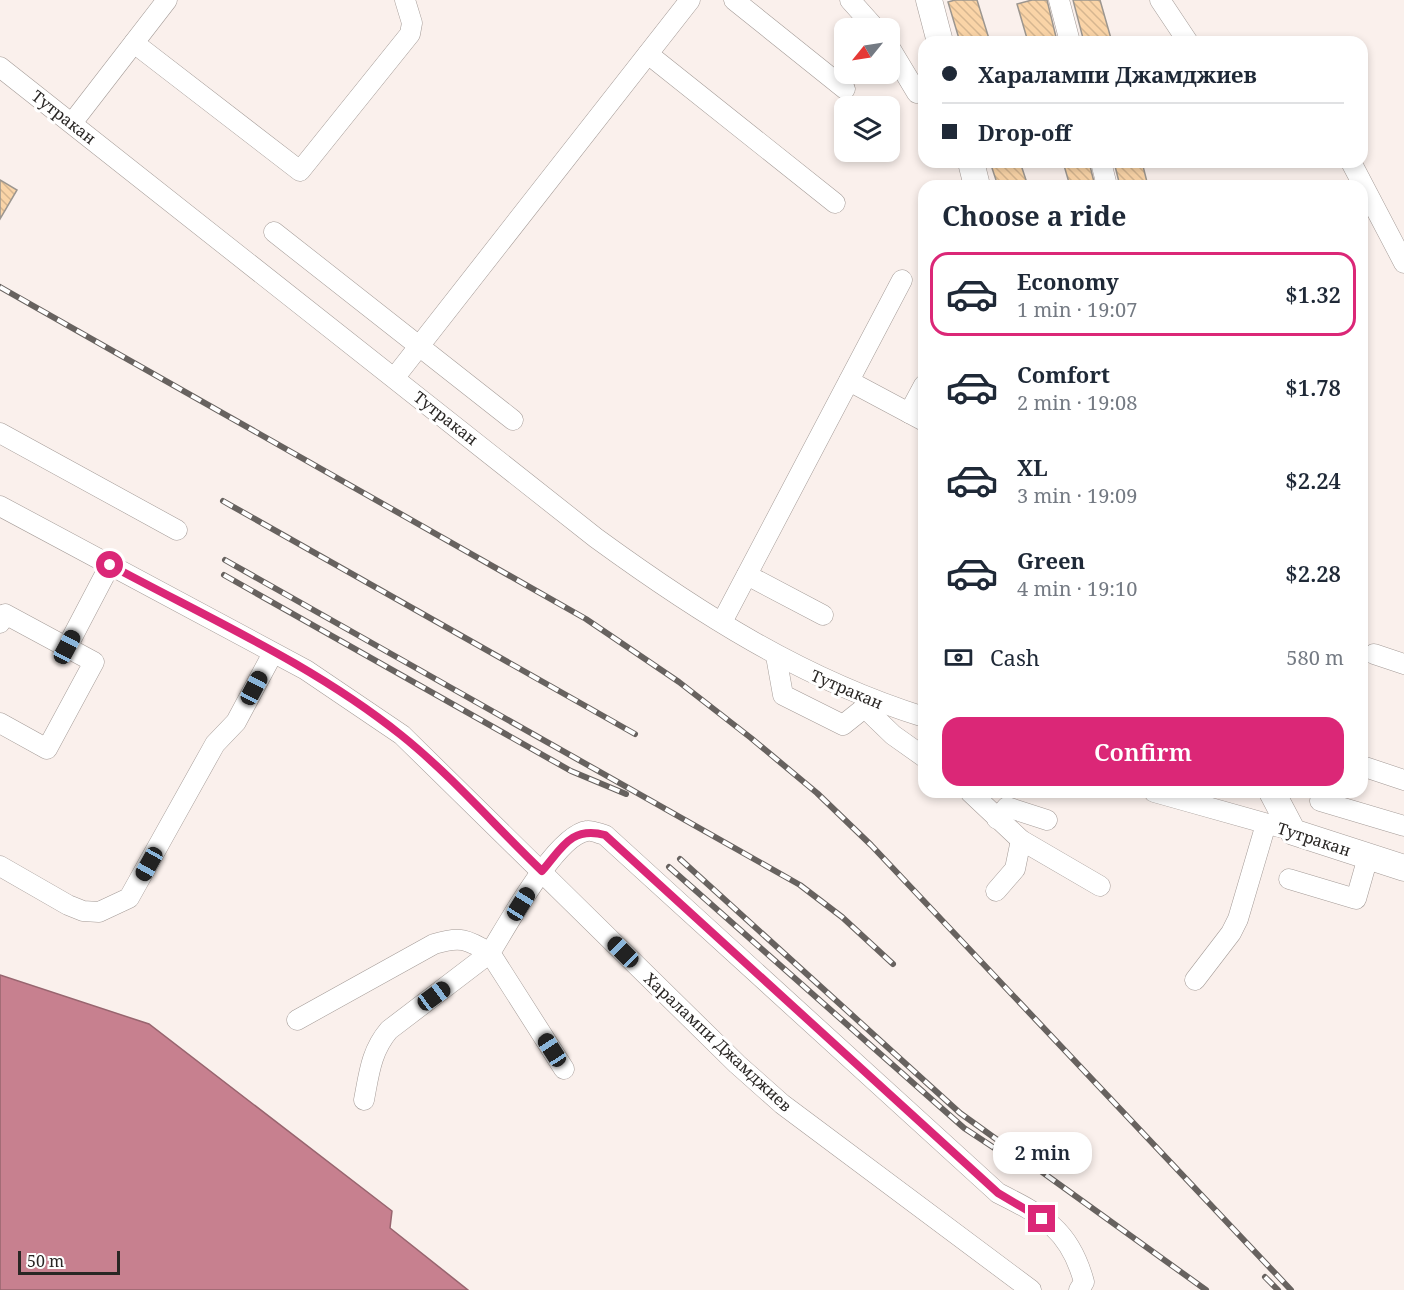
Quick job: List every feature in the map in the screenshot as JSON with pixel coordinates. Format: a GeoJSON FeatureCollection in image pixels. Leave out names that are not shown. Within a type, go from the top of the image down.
{"type":"FeatureCollection","features":[{"type":"Feature","properties":{"kind":"main road"},"geometry":{"type":"LineString","coordinates":[[929,0],[938,36]]}},
{"type":"Feature","properties":{"kind":"main road"},"geometry":{"type":"LineString","coordinates":[[1275,798],[1293,832]]}},
{"type":"Feature","properties":{"kind":"main road","name":"Тутракан"},"geometry":{"type":"LineString","coordinates":[[1293,832],[1404,868]]}},
{"type":"Feature","properties":{"kind":"street"},"geometry":{"type":"LineString","coordinates":[[72,123],[167,0]]}},
{"type":"Feature","properties":{"kind":"street"},"geometry":{"type":"LineString","coordinates":[[134,43],[300,171],[410,34],[412,23],[405,0]]}},
{"type":"Feature","properties":{"kind":"street"},"geometry":{"type":"LineString","coordinates":[[395,377],[690,0]]}},
{"type":"Feature","properties":{"kind":"street"},"geometry":{"type":"LineString","coordinates":[[734,0],[845,88]]}},
{"type":"Feature","properties":{"kind":"street"},"geometry":{"type":"LineString","coordinates":[[850,0],[866,18]]}},
{"type":"Feature","properties":{"kind":"street"},"geometry":{"type":"LineString","coordinates":[[1059,0],[1068,36]]}},
{"type":"Feature","properties":{"kind":"street"},"geometry":{"type":"LineString","coordinates":[[1160,0],[1184,36]]}},
{"type":"Feature","properties":{"kind":"street"},"geometry":{"type":"LineString","coordinates":[[648,54],[835,203]]}},
{"type":"Feature","properties":{"kind":"street"},"geometry":{"type":"LineString","coordinates":[[900,65],[917,93]]}},
{"type":"Feature","properties":{"kind":"street","name":"Тутракан"},"geometry":{"type":"LineString","coordinates":[[0,67],[596,538],[669,591],[776,656],[868,704],[918,716]]}},
{"type":"Feature","properties":{"kind":"street"},"geometry":{"type":"LineString","coordinates":[[1368,196],[1404,263]]}},
{"type":"Feature","properties":{"kind":"street"},"geometry":{"type":"LineString","coordinates":[[274,232],[513,420]]}},
{"type":"Feature","properties":{"kind":"street"},"geometry":{"type":"LineString","coordinates":[[722,622],[902,280]]}},
{"type":"Feature","properties":{"kind":"street"},"geometry":{"type":"LineString","coordinates":[[849,381],[917,417]]}},
{"type":"Feature","properties":{"kind":"street"},"geometry":{"type":"LineString","coordinates":[[0,433],[177,530]]}},
{"type":"Feature","properties":{"kind":"street","name":"Харалампи Джамджиев"},"geometry":{"type":"LineString","coordinates":[[0,506],[273,652],[357,702],[402,735],[737,1064],[782,1104],[1031,1290]]}},
{"type":"Feature","properties":{"kind":"street"},"geometry":{"type":"LineString","coordinates":[[67,647],[110,565]]}},
{"type":"Feature","properties":{"kind":"street"},"geometry":{"type":"LineString","coordinates":[[747,575],[824,615]]}},
{"type":"Feature","properties":{"kind":"street"},"geometry":{"type":"LineString","coordinates":[[0,623],[5,614],[94,662],[47,749],[0,723]]}},
{"type":"Feature","properties":{"kind":"street"},"geometry":{"type":"LineString","coordinates":[[0,866],[68,905],[82,910],[99,912],[129,898],[215,744],[236,722],[273,652]]}},
{"type":"Feature","properties":{"kind":"street"},"geometry":{"type":"LineString","coordinates":[[1374,654],[1404,664]]}},
{"type":"Feature","properties":{"kind":"street"},"geometry":{"type":"LineString","coordinates":[[776,656],[783,695],[843,725],[868,704],[893,735],[918,754]]}},
{"type":"Feature","properties":{"kind":"street"},"geometry":{"type":"LineString","coordinates":[[1368,768],[1404,780]]}},
{"type":"Feature","properties":{"kind":"street"},"geometry":{"type":"LineString","coordinates":[[979,798],[997,819],[1021,840],[1100,886]]}},
{"type":"Feature","properties":{"kind":"street","name":"Тутракан"},"geometry":{"type":"LineString","coordinates":[[1175,798],[1293,832]]}},
{"type":"Feature","properties":{"kind":"street"},"geometry":{"type":"LineString","coordinates":[[1320,801],[1404,826]]}},
{"type":"Feature","properties":{"kind":"street"},"geometry":{"type":"LineString","coordinates":[[997,819],[1006,807],[1047,820]]}},
{"type":"Feature","properties":{"kind":"street"},"geometry":{"type":"LineString","coordinates":[[1194,980],[1231,933],[1238,920],[1266,824]]}},
{"type":"Feature","properties":{"kind":"street"},"geometry":{"type":"LineString","coordinates":[[364,1100],[373,1054],[379,1042],[389,1030],[490,953],[542,871],[572,836],[588,830],[605,835],[998,1193],[1028,1209],[1056,1229],[1077,1256],[1084,1282],[1079,1290]]}},
{"type":"Feature","properties":{"kind":"street"},"geometry":{"type":"LineString","coordinates":[[996,891],[1016,869],[1021,840]]}},
{"type":"Feature","properties":{"kind":"street"},"geometry":{"type":"LineString","coordinates":[[1288,879],[1356,899],[1368,857]]}},
{"type":"Feature","properties":{"kind":"street"},"geometry":{"type":"LineString","coordinates":[[297,1020],[434,944],[450,939],[468,940],[490,953],[564,1069]]}},
{"type":"Feature","properties":{"kind":"shaded area"},"geometry":{"type":"Polygon","coordinates":[[[0,975],[149,1024],[392,1211],[390,1228],[468,1290],[0,1290],[0,975]]]}},
{"type":"Feature","properties":{"kind":"building"},"geometry":{"type":"Polygon","coordinates":[[[977,0],[988,36],[958,36],[948,2],[977,0]]]}},
{"type":"Feature","properties":{"kind":"building"},"geometry":{"type":"Polygon","coordinates":[[[1032,0],[1047,0],[1056,36],[1026,36],[1017,4],[1032,0]]]}},
{"type":"Feature","properties":{"kind":"building"},"geometry":{"type":"Polygon","coordinates":[[[1073,0],[1100,0],[1110,36],[1082,36],[1073,0]]]}},
{"type":"Feature","properties":{"kind":"building"},"geometry":{"type":"Polygon","coordinates":[[[992,168],[1022,168],[1026,180],[996,180],[992,168]]]}},
{"type":"Feature","properties":{"kind":"building"},"geometry":{"type":"Polygon","coordinates":[[[1065,168],[1090,168],[1094,180],[1068,180],[1065,168]]]}},
{"type":"Feature","properties":{"kind":"building"},"geometry":{"type":"Polygon","coordinates":[[[1116,168],[1144,168],[1146,180],[1118,180],[1116,168]]]}},
{"type":"Feature","properties":{"kind":"building"},"geometry":{"type":"Polygon","coordinates":[[[0,180],[17,190],[0,219],[0,180]]]}},
{"type":"Feature","properties":{"kind":"railway"},"geometry":{"type":"LineString","coordinates":[[0,287],[586,619],[679,682],[817,793],[871,845],[1291,1290]]}},
{"type":"Feature","properties":{"kind":"railway"},"geometry":{"type":"LineString","coordinates":[[223,501],[635,734]]}},
{"type":"Feature","properties":{"kind":"railway"},"geometry":{"type":"LineString","coordinates":[[225,560],[800,885],[842,917],[893,964]]}},
{"type":"Feature","properties":{"kind":"railway"},"geometry":{"type":"LineString","coordinates":[[224,575],[571,771],[626,794]]}},
{"type":"Feature","properties":{"kind":"railway"},"geometry":{"type":"LineString","coordinates":[[680,859],[960,1113],[1206,1290]]}},
{"type":"Feature","properties":{"kind":"railway"},"geometry":{"type":"LineString","coordinates":[[669,867],[964,1128],[1008,1157]]}},
{"type":"Feature","properties":{"kind":"railway"},"geometry":{"type":"LineString","coordinates":[[1265,1277],[1278,1290]]}},
{"type":"Feature","properties":{"kind":"route"},"geometry":{"type":"LineString","coordinates":[[110,565],[306,670],[357,702],[402,735],[542,871],[572,836],[588,830],[605,835],[998,1193],[1042,1219]]}}]}
